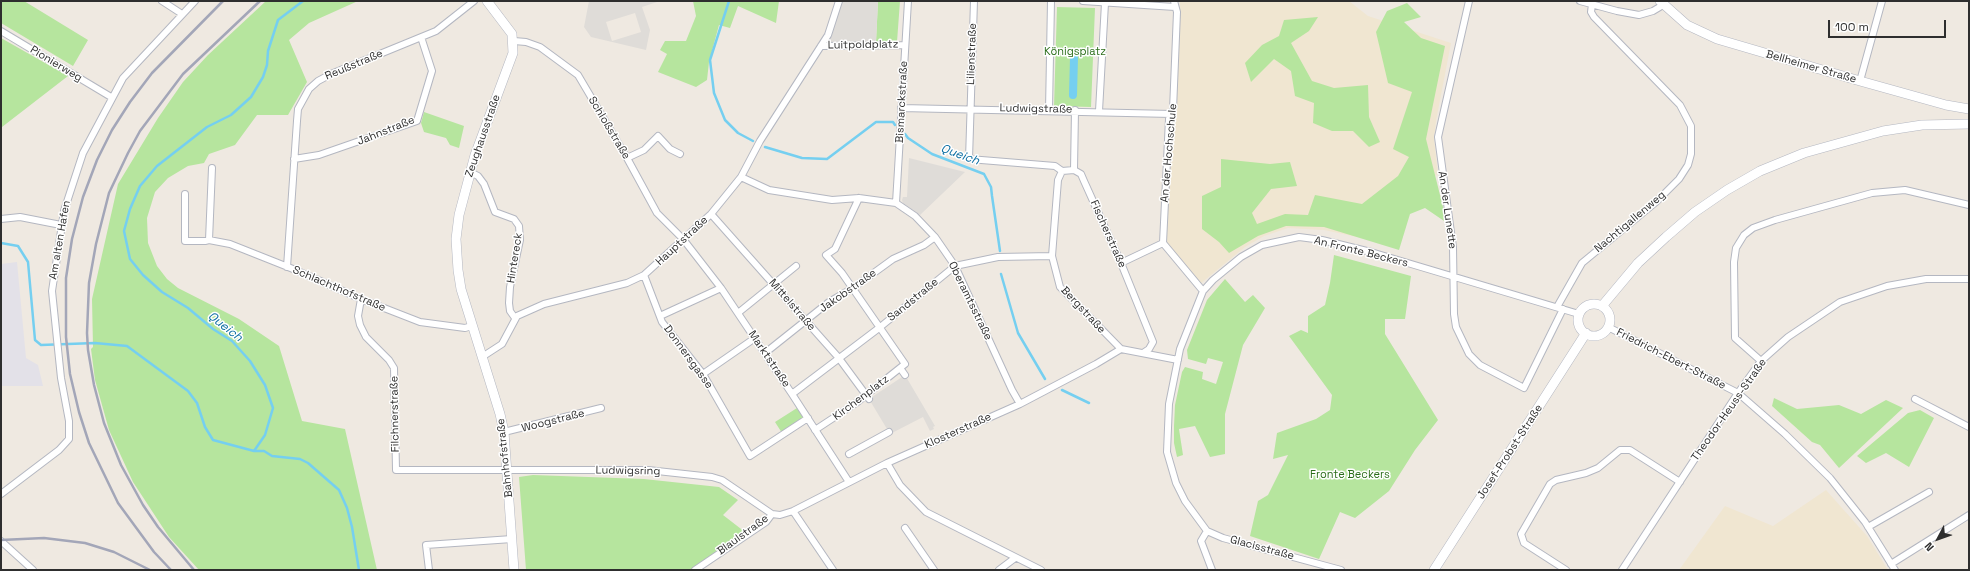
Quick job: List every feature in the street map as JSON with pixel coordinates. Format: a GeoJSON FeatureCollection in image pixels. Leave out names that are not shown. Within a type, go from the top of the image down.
{"type":"FeatureCollection","features":[{"type":"Feature","properties":{"kind":"street"},"geometry":{"type":"LineString","coordinates":[[162,1],[182,14]]}},
{"type":"Feature","properties":{"kind":"street","name":"Am alten Hafen"},"geometry":{"type":"LineString","coordinates":[[1,494],[62,448],[69,439],[69,421],[57,349],[52,291],[61,225],[74,176],[83,153],[111,97],[123,78],[195,1]]}},
{"type":"Feature","properties":{"kind":"street","name":"Reußstraße"},"geometry":{"type":"LineString","coordinates":[[287,266],[298,109],[309,89],[318,81],[331,74],[442,27],[474,1]]}},
{"type":"Feature","properties":{"kind":"street"},"geometry":{"type":"LineString","coordinates":[[487,1],[509,28],[514,41]]}},
{"type":"Feature","properties":{"kind":"street","name":"Luitpoldplatz"},"geometry":{"type":"LineString","coordinates":[[821,46],[830,31],[839,1]]}},
{"type":"Feature","properties":{"kind":"street","name":"Bismarckstraße"},"geometry":{"type":"LineString","coordinates":[[896,203],[904,45],[908,1]]}},
{"type":"Feature","properties":{"kind":"street","name":"Lilienstraße"},"geometry":{"type":"LineString","coordinates":[[974,1],[969,159],[1055,166],[1062,171]]}},
{"type":"Feature","properties":{"kind":"street"},"geometry":{"type":"LineString","coordinates":[[1049,110],[1051,1]]}},
{"type":"Feature","properties":{"kind":"street"},"geometry":{"type":"LineString","coordinates":[[1083,1],[1105,3],[1175,4]]}},
{"type":"Feature","properties":{"kind":"street","name":"An der Lunette"},"geometry":{"type":"LineString","coordinates":[[1469,1],[1438,137],[1453,247],[1454,314],[1456,327],[1469,354],[1480,365],[1524,388],[1560,308]]}},
{"type":"Feature","properties":{"kind":"street"},"geometry":{"type":"LineString","coordinates":[[1580,1],[1639,15],[1653,11],[1661,3]]}},
{"type":"Feature","properties":{"kind":"street"},"geometry":{"type":"LineString","coordinates":[[1860,81],[1882,1]]}},
{"type":"Feature","properties":{"kind":"street"},"geometry":{"type":"LineString","coordinates":[[1099,111],[1105,3]]}},
{"type":"Feature","properties":{"kind":"street","name":"Bellheimer Straße"},"geometry":{"type":"LineString","coordinates":[[1661,3],[1687,25],[1700,33],[1860,81],[1946,105],[1969,109]]}},
{"type":"Feature","properties":{"kind":"street","name":"An der Hochschule"},"geometry":{"type":"LineString","coordinates":[[1163,243],[1169,119],[1172,114],[1177,12],[1175,4]]}},
{"type":"Feature","properties":{"kind":"street","name":"Nachtigallenweg"},"geometry":{"type":"LineString","coordinates":[[1560,308],[1582,263],[1656,202],[1679,179],[1688,165],[1691,154],[1691,126],[1680,105],[1594,17],[1591,12],[1592,4]]}},
{"type":"Feature","properties":{"kind":"street","name":"Pionierweg"},"geometry":{"type":"LineString","coordinates":[[1,31],[111,97]]}},
{"type":"Feature","properties":{"kind":"street","name":"Jahnstraße"},"geometry":{"type":"LineString","coordinates":[[294,159],[319,155],[417,121],[432,71],[421,37]]}},
{"type":"Feature","properties":{"kind":"street","name":"Schloßstraße"},"geometry":{"type":"LineString","coordinates":[[514,41],[526,42],[540,47],[578,75],[627,158],[657,213],[683,239]]}},
{"type":"Feature","properties":{"kind":"street","name":"Zeughausstraße"},"geometry":{"type":"LineString","coordinates":[[472,326],[458,270],[456,239],[459,215],[470,172],[511,58],[514,41]]}},
{"type":"Feature","properties":{"kind":"street","name":"Luitpoldplatz"},"geometry":{"type":"LineString","coordinates":[[821,46],[904,45]]}},
{"type":"Feature","properties":{"kind":"street","name":"Hauptstraße"},"geometry":{"type":"LineString","coordinates":[[515,318],[528,310],[544,304],[627,283],[644,275],[711,214],[741,177],[760,141],[821,46]]}},
{"type":"Feature","properties":{"kind":"street","name":"Ludwigstraße"},"geometry":{"type":"LineString","coordinates":[[901,108],[1075,110],[1172,114]]}},
{"type":"Feature","properties":{"kind":"street"},"geometry":{"type":"LineString","coordinates":[[1062,171],[1074,170],[1075,110]]}},
{"type":"Feature","properties":{"kind":"street"},"geometry":{"type":"LineString","coordinates":[[1602,306],[1638,263],[1666,237],[1702,207],[1727,190],[1760,171],[1804,153],[1883,131],[1922,125],[1969,124]]}},
{"type":"Feature","properties":{"kind":"street"},"geometry":{"type":"LineString","coordinates":[[627,158],[644,150],[658,136],[670,149],[680,154]]}},
{"type":"Feature","properties":{"kind":"street"},"geometry":{"type":"LineString","coordinates":[[209,240],[212,168]]}},
{"type":"Feature","properties":{"kind":"street","name":"Fischerstraße"},"geometry":{"type":"LineString","coordinates":[[1074,170],[1081,174],[1121,263],[1153,342],[1143,353]]}},
{"type":"Feature","properties":{"kind":"street","name":"Bergstraße"},"geometry":{"type":"LineString","coordinates":[[1062,171],[1058,180],[1052,256],[1060,287],[1121,349]]}},
{"type":"Feature","properties":{"kind":"street","name":"Hintereck"},"geometry":{"type":"LineString","coordinates":[[470,172],[478,176],[484,184],[495,212],[514,219],[519,226],[520,240],[510,286],[509,303],[510,311],[515,318]]}},
{"type":"Feature","properties":{"kind":"street","name":"Oberamtsstraße"},"geometry":{"type":"LineString","coordinates":[[741,177],[769,190],[832,200],[859,198],[896,203],[905,208],[935,236],[955,266],[1012,390],[1020,404]]}},
{"type":"Feature","properties":{"kind":"street"},"geometry":{"type":"LineString","coordinates":[[1761,361],[1735,338],[1734,262],[1736,248],[1744,235],[1754,228],[1775,220],[1872,193],[1904,190],[1969,206]]}},
{"type":"Feature","properties":{"kind":"street","name":"Schlachthofstraße"},"geometry":{"type":"LineString","coordinates":[[185,194],[185,241],[205,242],[209,240],[230,244],[287,266],[360,299],[420,322],[465,328],[472,326]]}},
{"type":"Feature","properties":{"kind":"street"},"geometry":{"type":"LineString","coordinates":[[859,198],[835,249],[826,255],[853,288],[902,366],[905,375]]}},
{"type":"Feature","properties":{"kind":"street","name":"Mittelstraße"},"geometry":{"type":"LineString","coordinates":[[711,214],[838,357],[868,397]]}},
{"type":"Feature","properties":{"kind":"street"},"geometry":{"type":"LineString","coordinates":[[1,219],[20,217],[61,225]]}},
{"type":"Feature","properties":{"kind":"street","name":"Jakobstraße"},"geometry":{"type":"LineString","coordinates":[[765,353],[829,302],[853,288],[893,259],[924,246],[935,236]]}},
{"type":"Feature","properties":{"kind":"street","name":"An Fronte Beckers"},"geometry":{"type":"LineString","coordinates":[[1207,531],[1191,510],[1179,491],[1172,476],[1167,452],[1169,404],[1180,349],[1203,291],[1229,266],[1262,245],[1299,237],[1322,240],[1371,252],[1579,314]]}},
{"type":"Feature","properties":{"kind":"street","name":"Marktstraße"},"geometry":{"type":"LineString","coordinates":[[683,239],[721,288],[849,482]]}},
{"type":"Feature","properties":{"kind":"street"},"geometry":{"type":"LineString","coordinates":[[1121,263],[1163,243],[1203,291]]}},
{"type":"Feature","properties":{"kind":"street","name":"Sandstraße"},"geometry":{"type":"LineString","coordinates":[[792,394],[838,357],[878,328],[955,266],[998,257],[1052,256]]}},
{"type":"Feature","properties":{"kind":"street"},"geometry":{"type":"LineString","coordinates":[[738,313],[796,266]]}},
{"type":"Feature","properties":{"kind":"street","name":"Donnersgasse"},"geometry":{"type":"LineString","coordinates":[[644,275],[662,322],[703,374],[750,456],[808,418]]}},
{"type":"Feature","properties":{"kind":"street","name":"Theodor-Heuss-Straße"},"geometry":{"type":"LineString","coordinates":[[1622,570],[1738,393],[1761,361],[1788,337],[1840,302],[1887,286],[1926,279],[1969,279]]}},
{"type":"Feature","properties":{"kind":"street"},"geometry":{"type":"LineString","coordinates":[[660,316],[721,288]]}},
{"type":"Feature","properties":{"kind":"street","name":"Filchnerstraße"},"geometry":{"type":"LineString","coordinates":[[360,299],[358,316],[360,325],[366,337],[389,360],[394,368],[396,470]]}},
{"type":"Feature","properties":{"kind":"street"},"geometry":{"type":"LineString","coordinates":[[1597,304],[1602,306],[1608,313],[1608,327],[1600,334],[1590,335],[1586,333],[1580,327],[1579,314],[1586,306],[1597,304]]}},
{"type":"Feature","properties":{"kind":"street"},"geometry":{"type":"LineString","coordinates":[[482,357],[502,344],[515,318]]}},
{"type":"Feature","properties":{"kind":"street","name":"Bahnhofstraße"},"geometry":{"type":"LineString","coordinates":[[472,326],[500,414],[504,432],[514,570]]}},
{"type":"Feature","properties":{"kind":"street","name":"Friedrich-Ebert-Straße"},"geometry":{"type":"LineString","coordinates":[[1608,327],[1738,393],[1786,434],[1821,468],[1848,499],[1868,527],[1893,567]]}},
{"type":"Feature","properties":{"kind":"street","name":"Josef-Probst-Straße"},"geometry":{"type":"LineString","coordinates":[[1434,570],[1586,333]]}},
{"type":"Feature","properties":{"kind":"street"},"geometry":{"type":"LineString","coordinates":[[703,374],[755,338]]}},
{"type":"Feature","properties":{"kind":"street"},"geometry":{"type":"LineString","coordinates":[[1121,349],[1178,360]]}},
{"type":"Feature","properties":{"kind":"street","name":"Klosterstraße"},"geometry":{"type":"LineString","coordinates":[[772,514],[785,514],[793,511],[887,463],[1020,404],[1121,349]]}},
{"type":"Feature","properties":{"kind":"street","name":"Kirchenplatz"},"geometry":{"type":"LineString","coordinates":[[815,430],[868,397],[902,366]]}},
{"type":"Feature","properties":{"kind":"street"},"geometry":{"type":"LineString","coordinates":[[1915,399],[1969,427]]}},
{"type":"Feature","properties":{"kind":"street","name":"Woogstraße"},"geometry":{"type":"LineString","coordinates":[[504,432],[601,408]]}},
{"type":"Feature","properties":{"kind":"street"},"geometry":{"type":"LineString","coordinates":[[849,454],[886,434]]}},
{"type":"Feature","properties":{"kind":"street"},"geometry":{"type":"LineString","coordinates":[[1566,570],[1524,543],[1521,534],[1550,484],[1556,480],[1598,468],[1620,450],[1630,450],[1680,482]]}},
{"type":"Feature","properties":{"kind":"street"},"geometry":{"type":"LineString","coordinates":[[887,463],[900,484],[926,512],[1041,570]]}},
{"type":"Feature","properties":{"kind":"street","name":"Ludwigsring"},"geometry":{"type":"LineString","coordinates":[[396,470],[648,470],[712,477],[722,480],[772,514]]}},
{"type":"Feature","properties":{"kind":"street"},"geometry":{"type":"LineString","coordinates":[[1868,527],[1929,492]]}},
{"type":"Feature","properties":{"kind":"street"},"geometry":{"type":"LineString","coordinates":[[793,511],[833,570]]}},
{"type":"Feature","properties":{"kind":"street","name":"Blaulstraße"},"geometry":{"type":"LineString","coordinates":[[694,570],[766,522],[772,514]]}},
{"type":"Feature","properties":{"kind":"street"},"geometry":{"type":"LineString","coordinates":[[1893,567],[1969,515]]}},
{"type":"Feature","properties":{"kind":"street"},"geometry":{"type":"LineString","coordinates":[[905,528],[934,570]]}},
{"type":"Feature","properties":{"kind":"street"},"geometry":{"type":"LineString","coordinates":[[1207,531],[1200,541],[1212,570]]}},
{"type":"Feature","properties":{"kind":"street","name":"Glacisstraße"},"geometry":{"type":"LineString","coordinates":[[1207,531],[1223,538],[1341,570]]}},
{"type":"Feature","properties":{"kind":"street"},"geometry":{"type":"LineString","coordinates":[[429,570],[426,545],[512,539]]}},
{"type":"Feature","properties":{"kind":"street"},"geometry":{"type":"LineString","coordinates":[[1,541],[33,570]]}},
{"type":"Feature","properties":{"kind":"street"},"geometry":{"type":"LineString","coordinates":[[999,570],[1015,558]]}},
{"type":"Feature","properties":{"kind":"shaded area"},"geometry":{"type":"Polygon","coordinates":[[[589,1],[660,1],[642,7],[650,30],[646,50],[591,37],[584,27],[589,1]],[[635,13],[606,22],[612,41],[641,32],[635,13]]]}},
{"type":"Feature","properties":{"kind":"shaded area"},"geometry":{"type":"Polygon","coordinates":[[[843,1],[878,1],[876,42],[826,43],[831,37],[839,8],[843,1]]]}},
{"type":"Feature","properties":{"kind":"shaded area"},"geometry":{"type":"Polygon","coordinates":[[[1180,1],[1349,1],[1368,16],[1451,43],[1434,139],[1438,174],[1357,237],[1324,230],[1288,228],[1264,236],[1245,247],[1200,284],[1167,245],[1166,228],[1175,114],[1180,1]]]}},
{"type":"Feature","properties":{"kind":"shaded area"},"geometry":{"type":"Polygon","coordinates":[[[909,158],[965,172],[920,215],[903,203],[902,200],[903,197],[907,197],[909,158]]]}},
{"type":"Feature","properties":{"kind":"shaded area"},"geometry":{"type":"Polygon","coordinates":[[[17,262],[26,358],[38,365],[43,386],[1,386],[1,264],[17,262]]]}},
{"type":"Feature","properties":{"kind":"shaded area"},"geometry":{"type":"Polygon","coordinates":[[[905,375],[935,426],[933,427],[934,429],[930,431],[923,417],[890,434],[869,399],[905,375]]]}},
{"type":"Feature","properties":{"kind":"shaded area"},"geometry":{"type":"Polygon","coordinates":[[[1826,490],[1867,536],[1888,570],[1679,570],[1725,506],[1773,526],[1826,490]]]}},
{"type":"Feature","properties":{"kind":"green space"},"geometry":{"type":"Polygon","coordinates":[[[1,1],[24,1],[88,40],[73,66],[1,23],[1,1]]]}},
{"type":"Feature","properties":{"kind":"green space"},"geometry":{"type":"Polygon","coordinates":[[[266,1],[358,1],[309,23],[289,40],[307,82],[288,115],[257,115],[235,145],[209,154],[204,163],[188,166],[168,178],[155,192],[147,218],[148,243],[157,266],[167,279],[178,288],[239,319],[279,346],[302,421],[345,429],[377,570],[199,570],[169,537],[133,482],[109,430],[95,380],[91,349],[93,347],[92,299],[118,184],[158,118],[183,82],[208,55],[266,1]]]}},
{"type":"Feature","properties":{"kind":"green space"},"geometry":{"type":"Polygon","coordinates":[[[693,1],[779,1],[776,23],[738,6],[730,28],[719,25],[709,62],[707,80],[696,87],[658,72],[667,54],[660,50],[665,41],[686,41],[696,16],[693,1]]]}},
{"type":"Feature","properties":{"kind":"green space"},"geometry":{"type":"Polygon","coordinates":[[[878,1],[900,1],[897,42],[876,42],[878,1]]]}},
{"type":"Feature","properties":{"kind":"green space"},"geometry":{"type":"Polygon","coordinates":[[[1407,3],[1421,17],[1404,22],[1421,38],[1445,46],[1426,139],[1447,223],[1425,208],[1410,214],[1399,250],[1324,227],[1286,226],[1258,236],[1229,253],[1219,242],[1202,229],[1202,196],[1221,187],[1221,159],[1270,164],[1290,162],[1297,186],[1271,189],[1252,213],[1257,224],[1285,214],[1308,215],[1315,195],[1362,204],[1398,176],[1409,157],[1393,149],[1412,92],[1388,83],[1376,32],[1387,11],[1407,3]]]}},
{"type":"Feature","properties":{"kind":"green space","name":"Königsplatz"},"geometry":{"type":"Polygon","coordinates":[[[1057,7],[1095,8],[1091,107],[1054,106],[1057,7]]]}},
{"type":"Feature","properties":{"kind":"green space"},"geometry":{"type":"Polygon","coordinates":[[[1318,17],[1309,31],[1291,43],[1312,81],[1334,88],[1368,85],[1369,117],[1380,142],[1369,147],[1353,131],[1332,131],[1313,123],[1314,103],[1295,96],[1291,71],[1274,59],[1251,82],[1245,63],[1262,45],[1279,36],[1284,20],[1318,17]]]}},
{"type":"Feature","properties":{"kind":"green space"},"geometry":{"type":"Polygon","coordinates":[[[1,38],[68,76],[2,127],[1,126],[1,38]]]}},
{"type":"Feature","properties":{"kind":"green space"},"geometry":{"type":"Polygon","coordinates":[[[424,112],[464,126],[459,148],[450,145],[446,138],[424,132],[421,123],[424,112]]]}},
{"type":"Feature","properties":{"kind":"green space","name":"Fronte Beckers"},"geometry":{"type":"Polygon","coordinates":[[[1334,255],[1411,276],[1405,319],[1385,319],[1385,334],[1438,420],[1415,450],[1389,491],[1355,518],[1340,512],[1319,559],[1250,536],[1258,501],[1268,495],[1288,455],[1273,459],[1277,433],[1316,419],[1330,410],[1332,395],[1289,336],[1301,330],[1308,333],[1308,316],[1325,305],[1334,255]]]}},
{"type":"Feature","properties":{"kind":"green space"},"geometry":{"type":"Polygon","coordinates":[[[1225,279],[1245,302],[1253,295],[1265,308],[1243,345],[1225,414],[1225,454],[1210,457],[1195,426],[1179,429],[1183,455],[1177,457],[1174,443],[1175,405],[1182,372],[1185,367],[1203,372],[1202,379],[1216,384],[1223,362],[1208,358],[1206,364],[1188,359],[1187,350],[1207,300],[1225,279]]]}},
{"type":"Feature","properties":{"kind":"green space"},"geometry":{"type":"Polygon","coordinates":[[[1774,398],[1797,409],[1839,405],[1861,414],[1886,400],[1903,408],[1839,468],[1820,445],[1812,442],[1772,406],[1774,398]]]}},
{"type":"Feature","properties":{"kind":"green space"},"geometry":{"type":"Polygon","coordinates":[[[797,408],[804,419],[782,433],[775,422],[797,408]]]}},
{"type":"Feature","properties":{"kind":"green space"},"geometry":{"type":"Polygon","coordinates":[[[1920,410],[1934,418],[1909,467],[1886,453],[1866,463],[1857,456],[1908,413],[1920,410]]]}},
{"type":"Feature","properties":{"kind":"green space"},"geometry":{"type":"Polygon","coordinates":[[[533,475],[644,479],[719,487],[738,500],[723,515],[745,532],[690,570],[526,570],[519,477],[533,475]]]}},
{"type":"Feature","properties":{"kind":"waterway","name":"Queich"},"geometry":{"type":"LineString","coordinates":[[254,451],[265,435],[273,408],[265,385],[250,361],[232,341],[213,329],[188,308],[162,292],[143,275],[130,259],[124,231],[130,209],[140,186],[157,166],[207,127],[231,115],[251,97],[263,77],[267,65],[268,51],[278,20],[303,1]]}},
{"type":"Feature","properties":{"kind":"waterway","name":"Queich"},"geometry":{"type":"LineString","coordinates":[[729,1],[710,60],[714,93],[725,120],[738,133],[753,141]]}},
{"type":"Feature","properties":{"kind":"waterway"},"geometry":{"type":"LineString","coordinates":[[1073,95],[1074,58]]}},
{"type":"Feature","properties":{"kind":"waterway","name":"Queich"},"geometry":{"type":"LineString","coordinates":[[765,147],[802,158],[827,159],[876,122],[893,122],[895,125]]}},
{"type":"Feature","properties":{"kind":"waterway","name":"Queich"},"geometry":{"type":"LineString","coordinates":[[905,134],[908,138],[932,154],[984,174],[991,187],[1000,251]]}},
{"type":"Feature","properties":{"kind":"waterway","name":"Queich"},"geometry":{"type":"LineString","coordinates":[[1,243],[18,246],[28,262],[35,340],[41,345],[95,343],[127,346],[188,391],[197,403],[205,427],[213,440],[254,451],[264,451],[272,456],[300,459],[308,463],[339,490],[347,508],[352,527],[359,570]]}},
{"type":"Feature","properties":{"kind":"waterway","name":"Queich"},"geometry":{"type":"LineString","coordinates":[[1001,274],[1018,333],[1045,379]]}},
{"type":"Feature","properties":{"kind":"waterway","name":"Queich"},"geometry":{"type":"LineString","coordinates":[[1062,390],[1089,403]]}},
{"type":"Feature","properties":{"kind":"railway"},"geometry":{"type":"LineString","coordinates":[[171,570],[154,552],[118,503],[89,443],[79,412],[70,374],[66,337],[66,278],[72,239],[83,197],[97,160],[112,130],[130,102],[152,73],[223,1]]}},
{"type":"Feature","properties":{"kind":"railway"},"geometry":{"type":"LineString","coordinates":[[194,570],[158,527],[143,505],[121,465],[104,423],[94,385],[88,350],[87,333],[89,283],[96,244],[109,193],[140,131],[183,74],[260,1]]}},
{"type":"Feature","properties":{"kind":"railway"},"geometry":{"type":"LineString","coordinates":[[1,540],[44,538],[85,543],[114,552],[150,570]]}}]}
